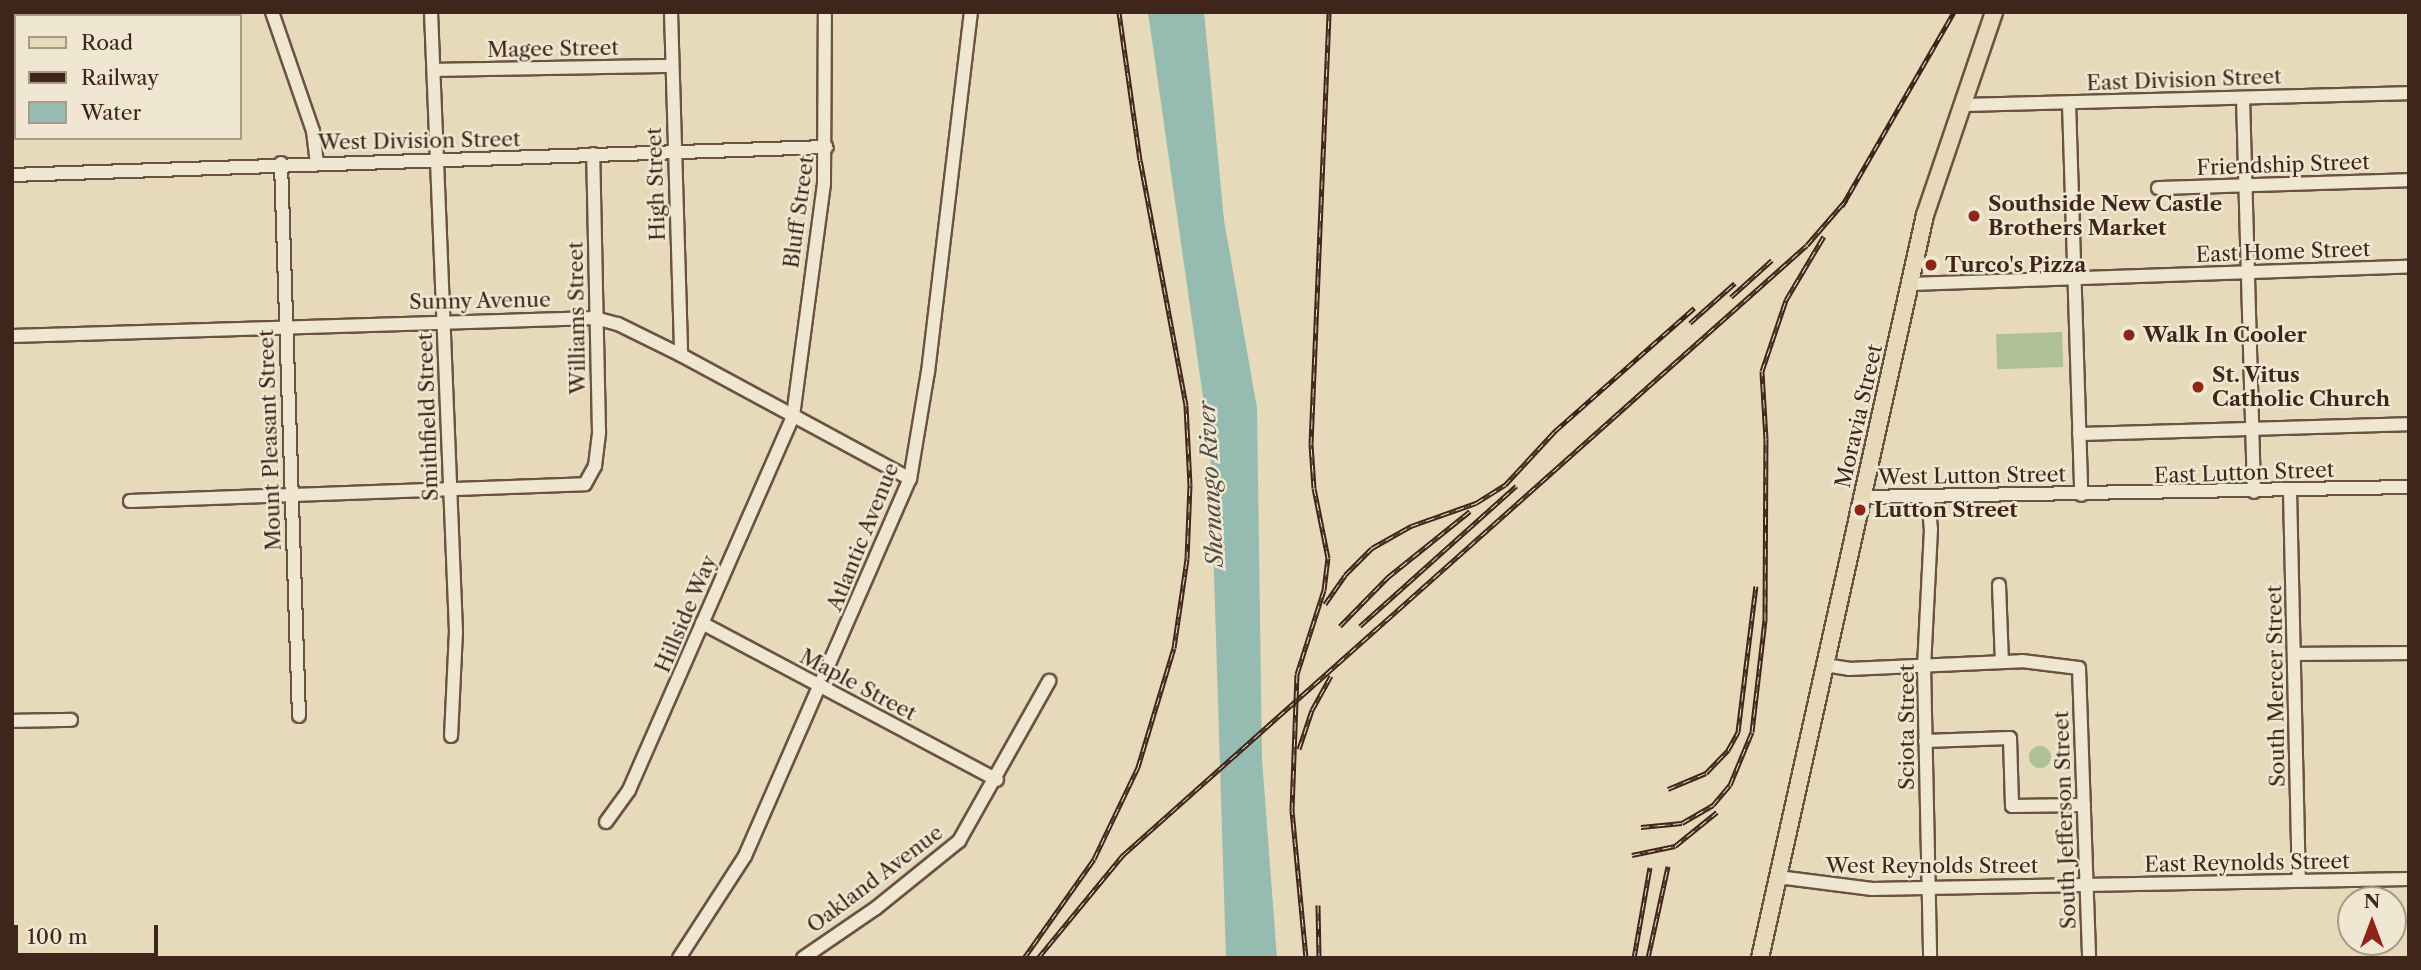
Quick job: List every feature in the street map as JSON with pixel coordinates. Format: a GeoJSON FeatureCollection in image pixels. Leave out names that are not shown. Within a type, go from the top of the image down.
{"type":"FeatureCollection","features":[{"type":"Feature","properties":{"kind":"main road","name":"Moravia Street"},"geometry":{"type":"LineString","coordinates":[[1760,958],[1932,191],[1994,12]]}},
{"type":"Feature","properties":{"kind":"street"},"geometry":{"type":"LineString","coordinates":[[272,12],[313,131],[317,163]]}},
{"type":"Feature","properties":{"kind":"street","name":"Smithfield Street"},"geometry":{"type":"LineString","coordinates":[[431,12],[456,631],[451,736]]}},
{"type":"Feature","properties":{"kind":"street","name":"High Street"},"geometry":{"type":"LineString","coordinates":[[671,12],[681,355]]}},
{"type":"Feature","properties":{"kind":"street","name":"Bluff Street"},"geometry":{"type":"LineString","coordinates":[[793,416],[827,148],[825,12]]}},
{"type":"Feature","properties":{"kind":"street","name":"Atlantic Avenue"},"geometry":{"type":"LineString","coordinates":[[679,958],[745,856],[910,479],[927,384],[971,12]]}},
{"type":"Feature","properties":{"kind":"street","name":"Magee Street"},"geometry":{"type":"LineString","coordinates":[[435,69],[672,66]]}},
{"type":"Feature","properties":{"kind":"street","name":"East Division Street"},"geometry":{"type":"LineString","coordinates":[[1961,105],[2409,93]]}},
{"type":"Feature","properties":{"kind":"street"},"geometry":{"type":"LineString","coordinates":[[2243,97],[2254,492]]}},
{"type":"Feature","properties":{"kind":"street"},"geometry":{"type":"LineString","coordinates":[[2069,103],[2081,495]]}},
{"type":"Feature","properties":{"kind":"street","name":"West Division Street"},"geometry":{"type":"LineString","coordinates":[[12,175],[281,163],[439,162],[593,154],[827,148]]}},
{"type":"Feature","properties":{"kind":"street","name":"Williams Street"},"geometry":{"type":"LineString","coordinates":[[450,490],[578,486],[589,480],[599,432],[593,154]]}},
{"type":"Feature","properties":{"kind":"street","name":"Mount Pleasant Street"},"geometry":{"type":"LineString","coordinates":[[281,163],[299,716]]}},
{"type":"Feature","properties":{"kind":"street","name":"Friendship Street"},"geometry":{"type":"LineString","coordinates":[[2158,188],[2409,180]]}},
{"type":"Feature","properties":{"kind":"street","name":"East Home Street"},"geometry":{"type":"LineString","coordinates":[[1910,284],[2409,267]]}},
{"type":"Feature","properties":{"kind":"street","name":"Sunny Avenue"},"geometry":{"type":"LineString","coordinates":[[12,336],[595,318],[681,355],[910,479]]}},
{"type":"Feature","properties":{"kind":"street","name":"Hillside Way"},"geometry":{"type":"LineString","coordinates":[[606,822],[629,790],[793,416]]}},
{"type":"Feature","properties":{"kind":"street"},"geometry":{"type":"LineString","coordinates":[[2079,434],[2409,424]]}},
{"type":"Feature","properties":{"kind":"street","name":"East Lutton Street"},"geometry":{"type":"LineString","coordinates":[[2081,495],[2409,487]]}},
{"type":"Feature","properties":{"kind":"street"},"geometry":{"type":"LineString","coordinates":[[130,501],[450,490]]}},
{"type":"Feature","properties":{"kind":"street","name":"South Mercer Street"},"geometry":{"type":"LineString","coordinates":[[2290,491],[2299,881]]}},
{"type":"Feature","properties":{"kind":"street","name":"West Lutton Street"},"geometry":{"type":"LineString","coordinates":[[1863,497],[2081,495]]}},
{"type":"Feature","properties":{"kind":"street","name":"Sciota Street"},"geometry":{"type":"LineString","coordinates":[[1927,496],[1931,529],[1924,665],[1930,958]]}},
{"type":"Feature","properties":{"kind":"street"},"geometry":{"type":"LineString","coordinates":[[1825,665],[1849,669],[2002,662],[1999,585]]}},
{"type":"Feature","properties":{"kind":"street","name":"Maple Street"},"geometry":{"type":"LineString","coordinates":[[702,623],[997,780]]}},
{"type":"Feature","properties":{"kind":"street"},"geometry":{"type":"LineString","coordinates":[[2294,654],[2409,653]]}},
{"type":"Feature","properties":{"kind":"street","name":"South Jefferson Street"},"geometry":{"type":"LineString","coordinates":[[2002,662],[2079,668],[2089,958]]}},
{"type":"Feature","properties":{"kind":"street","name":"Oakland Avenue"},"geometry":{"type":"LineString","coordinates":[[803,958],[946,854],[970,826],[1049,681]]}},
{"type":"Feature","properties":{"kind":"street"},"geometry":{"type":"LineString","coordinates":[[12,721],[71,720]]}},
{"type":"Feature","properties":{"kind":"street"},"geometry":{"type":"LineString","coordinates":[[1925,741],[2010,738],[2012,806],[2084,805]]}},
{"type":"Feature","properties":{"kind":"street","name":"West Reynolds Street"},"geometry":{"type":"LineString","coordinates":[[1778,877],[1853,888],[2086,885]]}},
{"type":"Feature","properties":{"kind":"street","name":"East Reynolds Street"},"geometry":{"type":"LineString","coordinates":[[2086,885],[2409,879]]}},
{"type":"Feature","properties":{"kind":"green space"},"geometry":{"type":"Polygon","coordinates":[[[2062,332],[2063,367],[1997,369],[1996,334],[2062,332]]]}},
{"type":"Feature","properties":{"kind":"green space"},"geometry":{"type":"Polygon","coordinates":[[[2040,746],[2048,749],[2051,757],[2048,765],[2040,768],[2032,765],[2029,757],[2032,749],[2040,746]]]}},
{"type":"Feature","properties":{"kind":"water"},"geometry":{"type":"Polygon","coordinates":[[[1148,12],[1204,12],[1224,220],[1257,408],[1262,759],[1277,958],[1226,958],[1210,446],[1148,12]]]}},
{"type":"Feature","properties":{"kind":"railway"},"geometry":{"type":"LineString","coordinates":[[1024,958],[1094,859],[1138,767],[1174,648],[1187,559],[1190,485],[1186,405],[1140,160],[1119,12]]}},
{"type":"Feature","properties":{"kind":"railway"},"geometry":{"type":"LineString","coordinates":[[1306,958],[1292,810],[1297,674],[1324,590],[1328,558],[1314,488],[1311,444],[1329,12]]}},
{"type":"Feature","properties":{"kind":"railway"},"geometry":{"type":"LineString","coordinates":[[1842,206],[1954,12]]}},
{"type":"Feature","properties":{"kind":"railway"},"geometry":{"type":"LineString","coordinates":[[1038,958],[1123,855],[1807,245],[1846,200]]}},
{"type":"Feature","properties":{"kind":"railway"},"geometry":{"type":"LineString","coordinates":[[1641,827],[1682,823],[1713,805],[1730,785],[1752,732],[1765,620],[1766,439],[1762,371],[1786,300],[1824,236]]}},
{"type":"Feature","properties":{"kind":"railway"},"geometry":{"type":"LineString","coordinates":[[1731,297],[1772,260]]}},
{"type":"Feature","properties":{"kind":"railway"},"geometry":{"type":"LineString","coordinates":[[1690,323],[1735,283]]}},
{"type":"Feature","properties":{"kind":"railway"},"geometry":{"type":"LineString","coordinates":[[1325,604],[1345,575],[1372,548],[1411,526],[1476,503],[1505,485],[1555,431],[1694,308]]}},
{"type":"Feature","properties":{"kind":"railway"},"geometry":{"type":"LineString","coordinates":[[1360,626],[1516,486]]}},
{"type":"Feature","properties":{"kind":"railway"},"geometry":{"type":"LineString","coordinates":[[1340,626],[1388,577],[1470,511]]}},
{"type":"Feature","properties":{"kind":"railway"},"geometry":{"type":"LineString","coordinates":[[1668,789],[1706,773],[1728,750],[1738,732],[1756,586]]}},
{"type":"Feature","properties":{"kind":"railway"},"geometry":{"type":"LineString","coordinates":[[1299,749],[1312,710],[1331,676]]}},
{"type":"Feature","properties":{"kind":"railway"},"geometry":{"type":"LineString","coordinates":[[1632,855],[1675,846],[1717,812]]}},
{"type":"Feature","properties":{"kind":"railway"},"geometry":{"type":"LineString","coordinates":[[1648,958],[1668,866]]}},
{"type":"Feature","properties":{"kind":"railway"},"geometry":{"type":"LineString","coordinates":[[1634,958],[1650,867]]}},
{"type":"Feature","properties":{"kind":"railway"},"geometry":{"type":"LineString","coordinates":[[1318,905],[1319,958]]}},
{"type":"Feature","properties":{"kind":"place","name":"Southside New Castle Brothers Market"},"geometry":{"type":"Point","coordinates":[1974,216]}},
{"type":"Feature","properties":{"kind":"place","name":"Turco's Pizza"},"geometry":{"type":"Point","coordinates":[1931,265]}},
{"type":"Feature","properties":{"kind":"place","name":"Walk In Cooler"},"geometry":{"type":"Point","coordinates":[2129,335]}},
{"type":"Feature","properties":{"kind":"place","name":"St. Vitus Catholic Church"},"geometry":{"type":"Point","coordinates":[2198,387]}},
{"type":"Feature","properties":{"kind":"place","name":"Lutton Street"},"geometry":{"type":"Point","coordinates":[1860,510]}},
{"type":"Feature","properties":{"kind":"water label","name":"Shenango River"},"geometry":{"type":"Point","coordinates":[1211,484]}}]}
